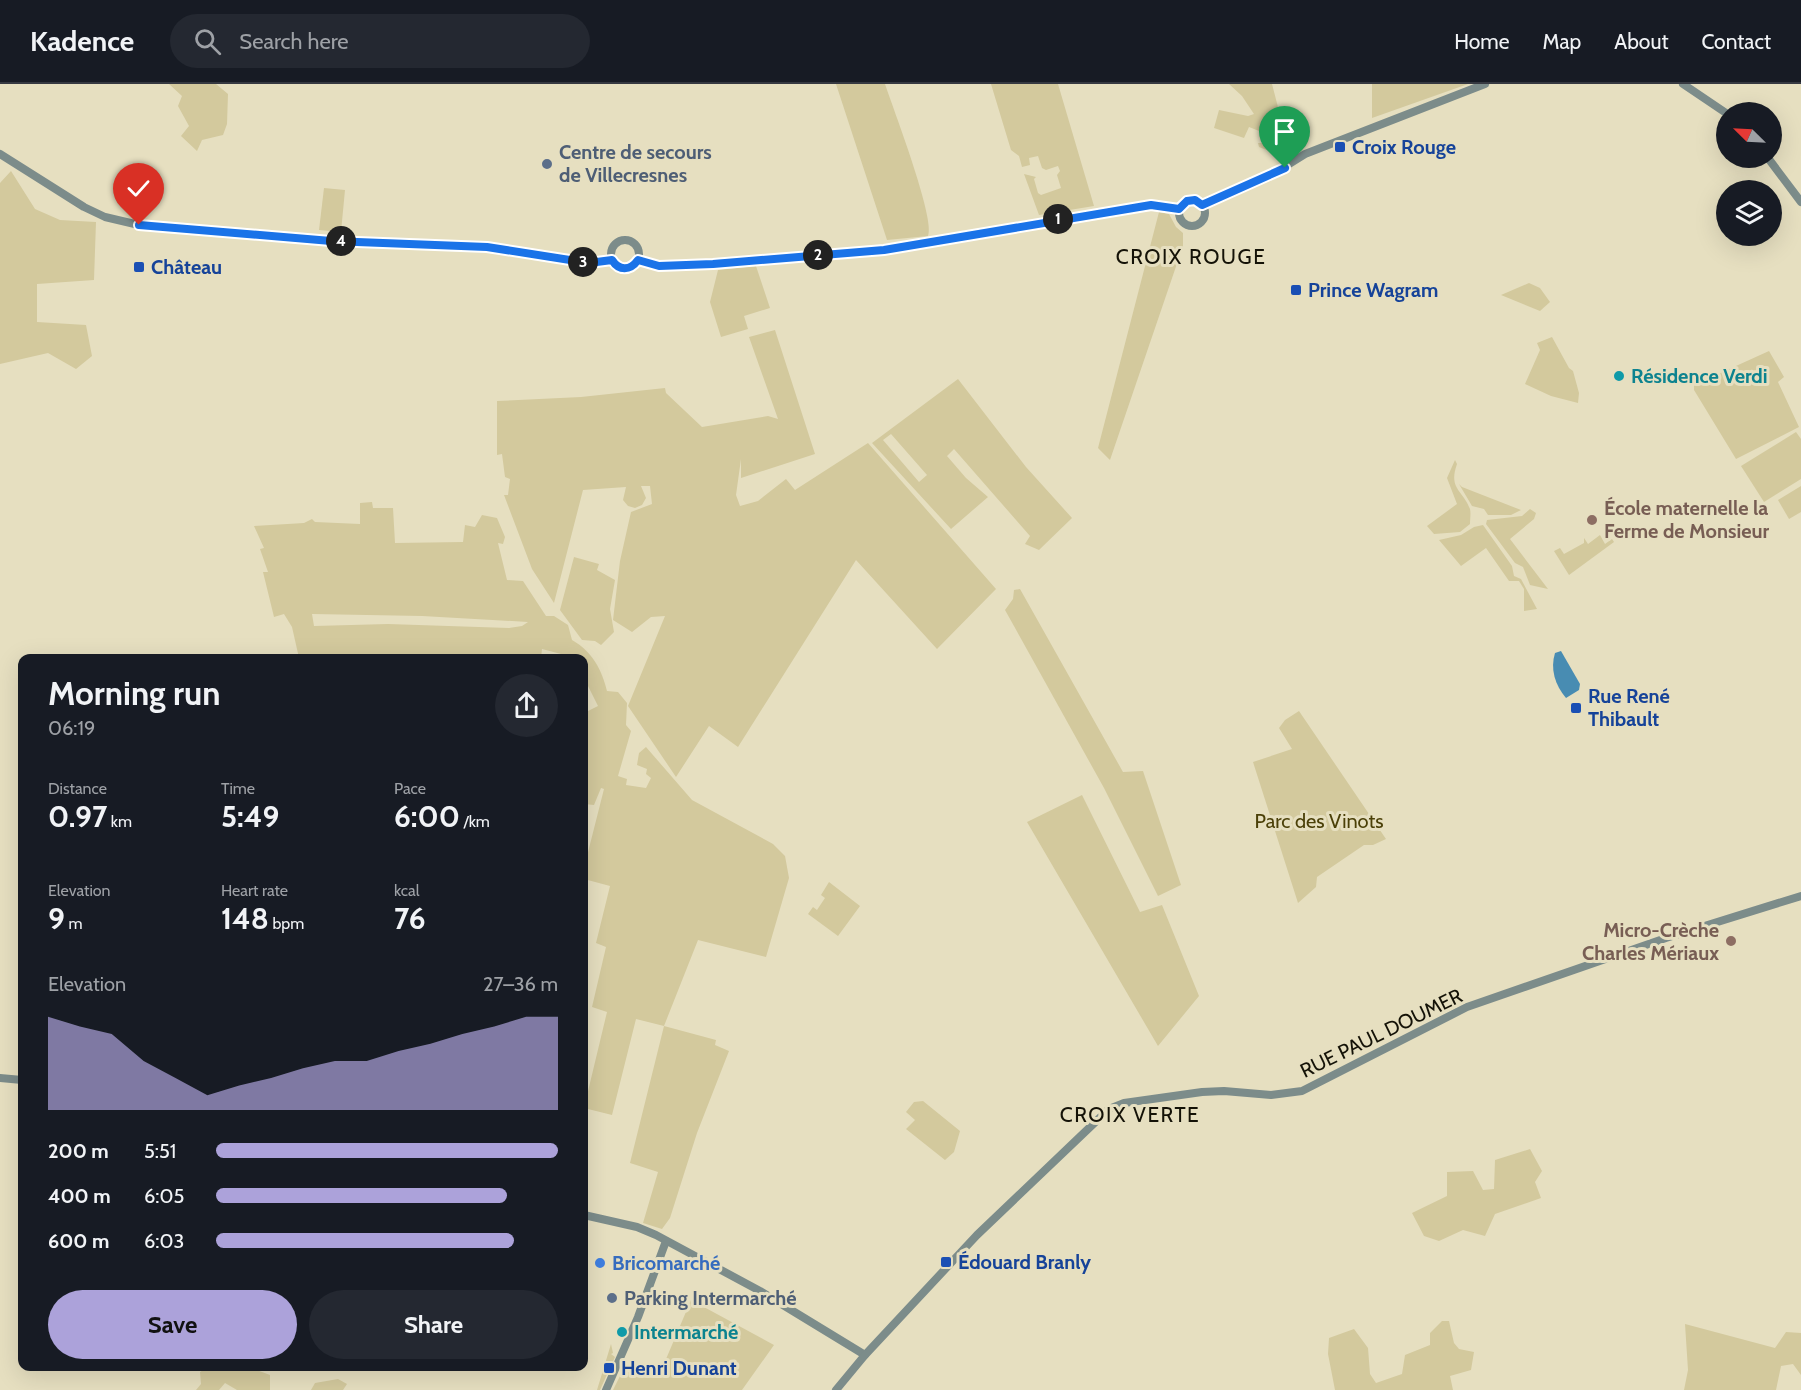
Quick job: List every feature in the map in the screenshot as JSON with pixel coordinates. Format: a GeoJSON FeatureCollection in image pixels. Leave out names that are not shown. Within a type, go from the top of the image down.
{"type":"FeatureCollection","features":[{"type":"Feature","properties":{"kind":"street"},"geometry":{"type":"LineString","coordinates":[[1202,205],[1276,172],[1305,154],[1485,84]]}},
{"type":"Feature","properties":{"kind":"street"},"geometry":{"type":"LineString","coordinates":[[1683,84],[1716,107]]}},
{"type":"Feature","properties":{"kind":"street"},"geometry":{"type":"LineString","coordinates":[[0,154],[84,207],[105,217],[139,225],[331,241],[487,247],[589,263],[612,260]]}},
{"type":"Feature","properties":{"kind":"street"},"geometry":{"type":"LineString","coordinates":[[1776,168],[1801,202]]}},
{"type":"Feature","properties":{"kind":"street"},"geometry":{"type":"LineString","coordinates":[[1195,200],[1202,205],[1204,217],[1195,226],[1183,223],[1179,217],[1179,209],[1187,201],[1195,200]]}},
{"type":"Feature","properties":{"kind":"street"},"geometry":{"type":"LineString","coordinates":[[638,260],[659,266],[681,266],[875,251],[1128,208],[1160,205],[1179,209]]}},
{"type":"Feature","properties":{"kind":"street"},"geometry":{"type":"LineString","coordinates":[[625,240],[633,242],[638,249],[638,260],[632,266],[625,268],[617,266],[612,260],[612,248],[617,242],[625,240]]}},
{"type":"Feature","properties":{"kind":"street","name":"RUE PAUL DOUMER"},"geometry":{"type":"LineString","coordinates":[[837,1390],[866,1355],[998,1213],[1109,1108],[1124,1103],[1202,1092],[1224,1091],[1271,1095],[1302,1091],[1467,1007],[1666,938],[1801,896]]}},
{"type":"Feature","properties":{"kind":"street"},"geometry":{"type":"LineString","coordinates":[[0,1078],[18,1080]]}},
{"type":"Feature","properties":{"kind":"street"},"geometry":{"type":"LineString","coordinates":[[588,1216],[638,1227],[666,1240],[760,1291],[866,1355]]}},
{"type":"Feature","properties":{"kind":"street"},"geometry":{"type":"LineString","coordinates":[[606,1390],[638,1317],[666,1240]]}},
{"type":"Feature","properties":{"kind":"green space"},"geometry":{"type":"Polygon","coordinates":[[[169,84],[216,84],[228,94],[227,124],[223,135],[202,140],[197,151],[181,136],[189,126],[178,106],[182,96],[169,84]]]}},
{"type":"Feature","properties":{"kind":"green space"},"geometry":{"type":"Polygon","coordinates":[[[836,84],[885,84],[920,187],[929,226],[928,236],[887,240],[836,84]]]}},
{"type":"Feature","properties":{"kind":"green space"},"geometry":{"type":"Polygon","coordinates":[[[991,84],[1058,84],[1094,206],[1039,215],[1024,174],[1036,177],[1034,179],[1038,193],[1041,195],[1061,188],[1057,175],[1060,171],[1058,166],[1046,170],[1042,168],[1038,156],[1029,158],[1030,165],[1022,167],[1019,156],[1011,150],[991,84]]]}},
{"type":"Feature","properties":{"kind":"green space"},"geometry":{"type":"Polygon","coordinates":[[[1229,84],[1272,84],[1287,142],[1283,156],[1259,147],[1258,143],[1274,143],[1272,136],[1249,127],[1244,138],[1214,128],[1219,110],[1248,116],[1254,114],[1242,96],[1229,84]]]}},
{"type":"Feature","properties":{"kind":"green space"},"geometry":{"type":"Polygon","coordinates":[[[1372,84],[1468,84],[1372,118],[1372,84]]]}},
{"type":"Feature","properties":{"kind":"green space"},"geometry":{"type":"Polygon","coordinates":[[[11,171],[35,209],[60,220],[96,222],[94,280],[37,284],[37,322],[86,325],[92,356],[76,369],[48,353],[0,364],[0,183],[11,171]]]}},
{"type":"Feature","properties":{"kind":"green space"},"geometry":{"type":"Polygon","coordinates":[[[324,188],[345,190],[341,232],[319,230],[324,188]]]}},
{"type":"Feature","properties":{"kind":"green space"},"geometry":{"type":"Polygon","coordinates":[[[1159,212],[1169,214],[1176,227],[1183,233],[1183,246],[1110,460],[1098,448],[1159,212]]]}},
{"type":"Feature","properties":{"kind":"green space"},"geometry":{"type":"Polygon","coordinates":[[[756,266],[770,308],[744,316],[748,329],[721,337],[710,302],[718,270],[756,266]]]}},
{"type":"Feature","properties":{"kind":"green space"},"geometry":{"type":"Polygon","coordinates":[[[1529,283],[1540,288],[1550,302],[1540,311],[1501,295],[1529,283]]]}},
{"type":"Feature","properties":{"kind":"green space"},"geometry":{"type":"Polygon","coordinates":[[[775,330],[815,454],[741,478],[741,459],[736,495],[740,506],[758,501],[786,479],[795,490],[868,443],[996,589],[937,649],[856,560],[738,747],[709,726],[676,777],[628,706],[665,616],[651,617],[632,632],[613,620],[620,561],[631,512],[652,504],[650,486],[641,486],[646,498],[642,505],[635,508],[628,506],[623,500],[626,487],[583,490],[554,603],[532,569],[504,495],[508,495],[510,479],[505,477],[502,454],[497,455],[497,401],[581,397],[665,388],[666,393],[702,427],[768,416],[778,419],[749,337],[775,330]]]}},
{"type":"Feature","properties":{"kind":"green space"},"geometry":{"type":"Polygon","coordinates":[[[1552,337],[1569,368],[1573,371],[1579,393],[1578,403],[1551,396],[1525,384],[1540,350],[1537,343],[1552,337]]]}},
{"type":"Feature","properties":{"kind":"green space"},"geometry":{"type":"Polygon","coordinates":[[[1769,351],[1784,377],[1778,382],[1799,427],[1736,459],[1694,390],[1694,385],[1769,351]]]}},
{"type":"Feature","properties":{"kind":"green space"},"geometry":{"type":"Polygon","coordinates":[[[958,379],[1026,467],[1072,518],[1039,550],[1025,544],[1030,536],[954,449],[947,456],[966,478],[988,497],[951,529],[872,443],[958,379]],[[891,434],[883,440],[919,482],[927,475],[891,434]]]}},
{"type":"Feature","properties":{"kind":"green space"},"geometry":{"type":"Polygon","coordinates":[[[1796,432],[1801,439],[1801,479],[1764,502],[1741,466],[1796,432]]]}},
{"type":"Feature","properties":{"kind":"green space"},"geometry":{"type":"Polygon","coordinates":[[[1455,460],[1457,464],[1455,484],[1470,509],[1470,524],[1460,532],[1434,534],[1427,526],[1457,504],[1447,478],[1455,460]]]}},
{"type":"Feature","properties":{"kind":"green space"},"geometry":{"type":"Polygon","coordinates":[[[1459,484],[1521,510],[1511,515],[1488,515],[1484,509],[1472,506],[1459,484]]]}},
{"type":"Feature","properties":{"kind":"green space"},"geometry":{"type":"Polygon","coordinates":[[[1801,486],[1801,512],[1789,519],[1778,500],[1801,486]]]}},
{"type":"Feature","properties":{"kind":"green space"},"geometry":{"type":"Polygon","coordinates":[[[372,502],[373,508],[393,508],[395,543],[463,542],[465,525],[475,527],[482,515],[497,518],[505,537],[503,544],[498,543],[507,580],[523,581],[546,616],[554,616],[568,625],[572,640],[591,655],[607,691],[618,692],[627,703],[626,725],[631,731],[618,776],[627,779],[626,785],[646,788],[651,778],[646,774],[647,769],[637,765],[639,753],[646,747],[692,800],[773,844],[785,856],[789,878],[766,957],[698,940],[664,1026],[636,1019],[612,1115],[588,1109],[588,1091],[607,1012],[592,1007],[606,947],[596,943],[610,886],[588,880],[588,852],[604,789],[601,788],[594,805],[588,804],[588,711],[598,706],[588,686],[588,654],[561,654],[542,649],[541,654],[298,654],[292,627],[284,614],[274,617],[263,572],[268,572],[260,549],[264,548],[254,526],[304,523],[312,519],[315,522],[360,524],[360,503],[372,502]],[[312,614],[314,626],[388,624],[509,628],[522,626],[528,622],[422,616],[312,614]]]}},
{"type":"Feature","properties":{"kind":"green space"},"geometry":{"type":"Polygon","coordinates":[[[1530,509],[1536,513],[1534,519],[1510,539],[1548,589],[1530,585],[1523,567],[1515,563],[1486,524],[1487,520],[1522,516],[1530,509]]]}},
{"type":"Feature","properties":{"kind":"green space"},"geometry":{"type":"Polygon","coordinates":[[[1483,525],[1512,566],[1514,576],[1521,579],[1537,609],[1524,611],[1524,589],[1519,581],[1509,581],[1486,548],[1461,566],[1439,540],[1461,535],[1474,527],[1483,525]]]}},
{"type":"Feature","properties":{"kind":"green space"},"geometry":{"type":"Polygon","coordinates":[[[1600,535],[1605,544],[1612,539],[1614,542],[1569,575],[1554,551],[1560,548],[1564,554],[1584,543],[1584,538],[1588,544],[1600,535]]]}},
{"type":"Feature","properties":{"kind":"green space"},"geometry":{"type":"Polygon","coordinates":[[[574,557],[599,564],[597,570],[615,580],[610,609],[614,632],[601,645],[595,641],[582,640],[560,610],[574,557]]]}},
{"type":"Feature","properties":{"kind":"green space"},"geometry":{"type":"Polygon","coordinates":[[[1020,589],[1123,772],[1143,771],[1181,885],[1158,896],[1104,788],[1005,610],[1013,599],[1014,590],[1020,589]]]}},
{"type":"Feature","properties":{"kind":"green space","name":"Parc des Vinots"},"geometry":{"type":"Polygon","coordinates":[[[1299,711],[1386,839],[1373,845],[1364,845],[1317,877],[1316,887],[1298,903],[1253,762],[1292,749],[1279,728],[1285,720],[1299,711]]]}},
{"type":"Feature","properties":{"kind":"green space"},"geometry":{"type":"Polygon","coordinates":[[[1082,795],[1140,912],[1162,905],[1199,996],[1158,1046],[1027,822],[1082,795]]]}},
{"type":"Feature","properties":{"kind":"green space"},"geometry":{"type":"Polygon","coordinates":[[[829,882],[860,906],[838,936],[808,914],[813,907],[817,910],[825,898],[821,895],[829,882]]]}},
{"type":"Feature","properties":{"kind":"green space"},"geometry":{"type":"Polygon","coordinates":[[[664,1026],[716,1040],[715,1045],[729,1051],[697,1133],[670,1218],[662,1229],[643,1223],[658,1172],[630,1163],[664,1026]]]}},
{"type":"Feature","properties":{"kind":"green space"},"geometry":{"type":"Polygon","coordinates":[[[923,1101],[960,1131],[954,1152],[945,1160],[906,1129],[915,1120],[906,1112],[914,1102],[923,1101]]]}},
{"type":"Feature","properties":{"kind":"green space"},"geometry":{"type":"Polygon","coordinates":[[[1530,1149],[1542,1171],[1535,1182],[1541,1198],[1495,1214],[1485,1236],[1463,1230],[1439,1241],[1424,1236],[1412,1213],[1447,1196],[1447,1172],[1473,1171],[1483,1190],[1494,1189],[1495,1160],[1530,1149]]]}},
{"type":"Feature","properties":{"kind":"green space"},"geometry":{"type":"Polygon","coordinates":[[[691,1300],[774,1345],[742,1390],[613,1390],[625,1366],[658,1378],[691,1300]]]}},
{"type":"Feature","properties":{"kind":"green space"},"geometry":{"type":"Polygon","coordinates":[[[1442,1321],[1449,1321],[1454,1343],[1459,1349],[1474,1352],[1471,1370],[1450,1376],[1453,1390],[1335,1390],[1328,1354],[1329,1338],[1354,1329],[1368,1348],[1370,1374],[1376,1383],[1402,1374],[1405,1355],[1430,1345],[1430,1333],[1442,1321]]]}},
{"type":"Feature","properties":{"kind":"green space"},"geometry":{"type":"Polygon","coordinates":[[[1685,1324],[1775,1348],[1786,1332],[1801,1333],[1801,1375],[1793,1364],[1781,1366],[1776,1390],[1684,1390],[1688,1370],[1685,1324]]]}},
{"type":"Feature","properties":{"kind":"green space"},"geometry":{"type":"Polygon","coordinates":[[[611,1344],[613,1353],[611,1354],[615,1357],[600,1390],[597,1390],[611,1344]]]}},
{"type":"Feature","properties":{"kind":"green space"},"geometry":{"type":"Polygon","coordinates":[[[260,1371],[270,1375],[270,1390],[237,1390],[225,1383],[219,1390],[196,1390],[201,1384],[200,1372],[260,1371]]]}},
{"type":"Feature","properties":{"kind":"green space"},"geometry":{"type":"Polygon","coordinates":[[[338,1379],[347,1384],[343,1390],[311,1390],[315,1383],[338,1379]]]}},
{"type":"Feature","properties":{"kind":"water"},"geometry":{"type":"Polygon","coordinates":[[[1561,651],[1580,684],[1579,690],[1566,698],[1556,682],[1553,671],[1555,653],[1561,651]]]}},
{"type":"Feature","properties":{"kind":"place","name":"Croix Rouge"},"geometry":{"type":"Point","coordinates":[1340,147]}},
{"type":"Feature","properties":{"kind":"place","name":"Centre de secours de Villecresnes"},"geometry":{"type":"Point","coordinates":[547,164]}},
{"type":"Feature","properties":{"kind":"place","name":"Château"},"geometry":{"type":"Point","coordinates":[139,267]}},
{"type":"Feature","properties":{"kind":"place","name":"Prince Wagram"},"geometry":{"type":"Point","coordinates":[1296,290]}},
{"type":"Feature","properties":{"kind":"place","name":"Résidence Verdi"},"geometry":{"type":"Point","coordinates":[1619,376]}},
{"type":"Feature","properties":{"kind":"place","name":"École maternelle la Ferme de Monsieur"},"geometry":{"type":"Point","coordinates":[1592,520]}},
{"type":"Feature","properties":{"kind":"place","name":"Rue René Thibault"},"geometry":{"type":"Point","coordinates":[1576,708]}},
{"type":"Feature","properties":{"kind":"place","name":"Micro-Crèche Charles Mériaux"},"geometry":{"type":"Point","coordinates":[1731,941]}},
{"type":"Feature","properties":{"kind":"place","name":"Édouard Branly"},"geometry":{"type":"Point","coordinates":[946,1262]}},
{"type":"Feature","properties":{"kind":"place","name":"Bricomarché"},"geometry":{"type":"Point","coordinates":[600,1263]}},
{"type":"Feature","properties":{"kind":"place","name":"Parking Intermarché"},"geometry":{"type":"Point","coordinates":[612,1298]}},
{"type":"Feature","properties":{"kind":"place","name":"Intermarché"},"geometry":{"type":"Point","coordinates":[622,1332]}},
{"type":"Feature","properties":{"kind":"place","name":"Henri Dunant"},"geometry":{"type":"Point","coordinates":[609,1368]}},
{"type":"Feature","properties":{"kind":"district","name":"CROIX ROUGE"},"geometry":{"type":"Point","coordinates":[1191,257]}},
{"type":"Feature","properties":{"kind":"district","name":"CROIX VERTE"},"geometry":{"type":"Point","coordinates":[1130,1115]}},
{"type":"Feature","properties":{"kind":"route"},"geometry":{"type":"LineString","coordinates":[[139,225],[331,241],[487,247],[589,263],[612,260],[621,268],[629,268],[638,260],[659,266],[731,263],[884,250],[1033,223],[1151,205],[1179,209],[1187,201],[1195,200],[1202,205],[1285,168]]}}]}
